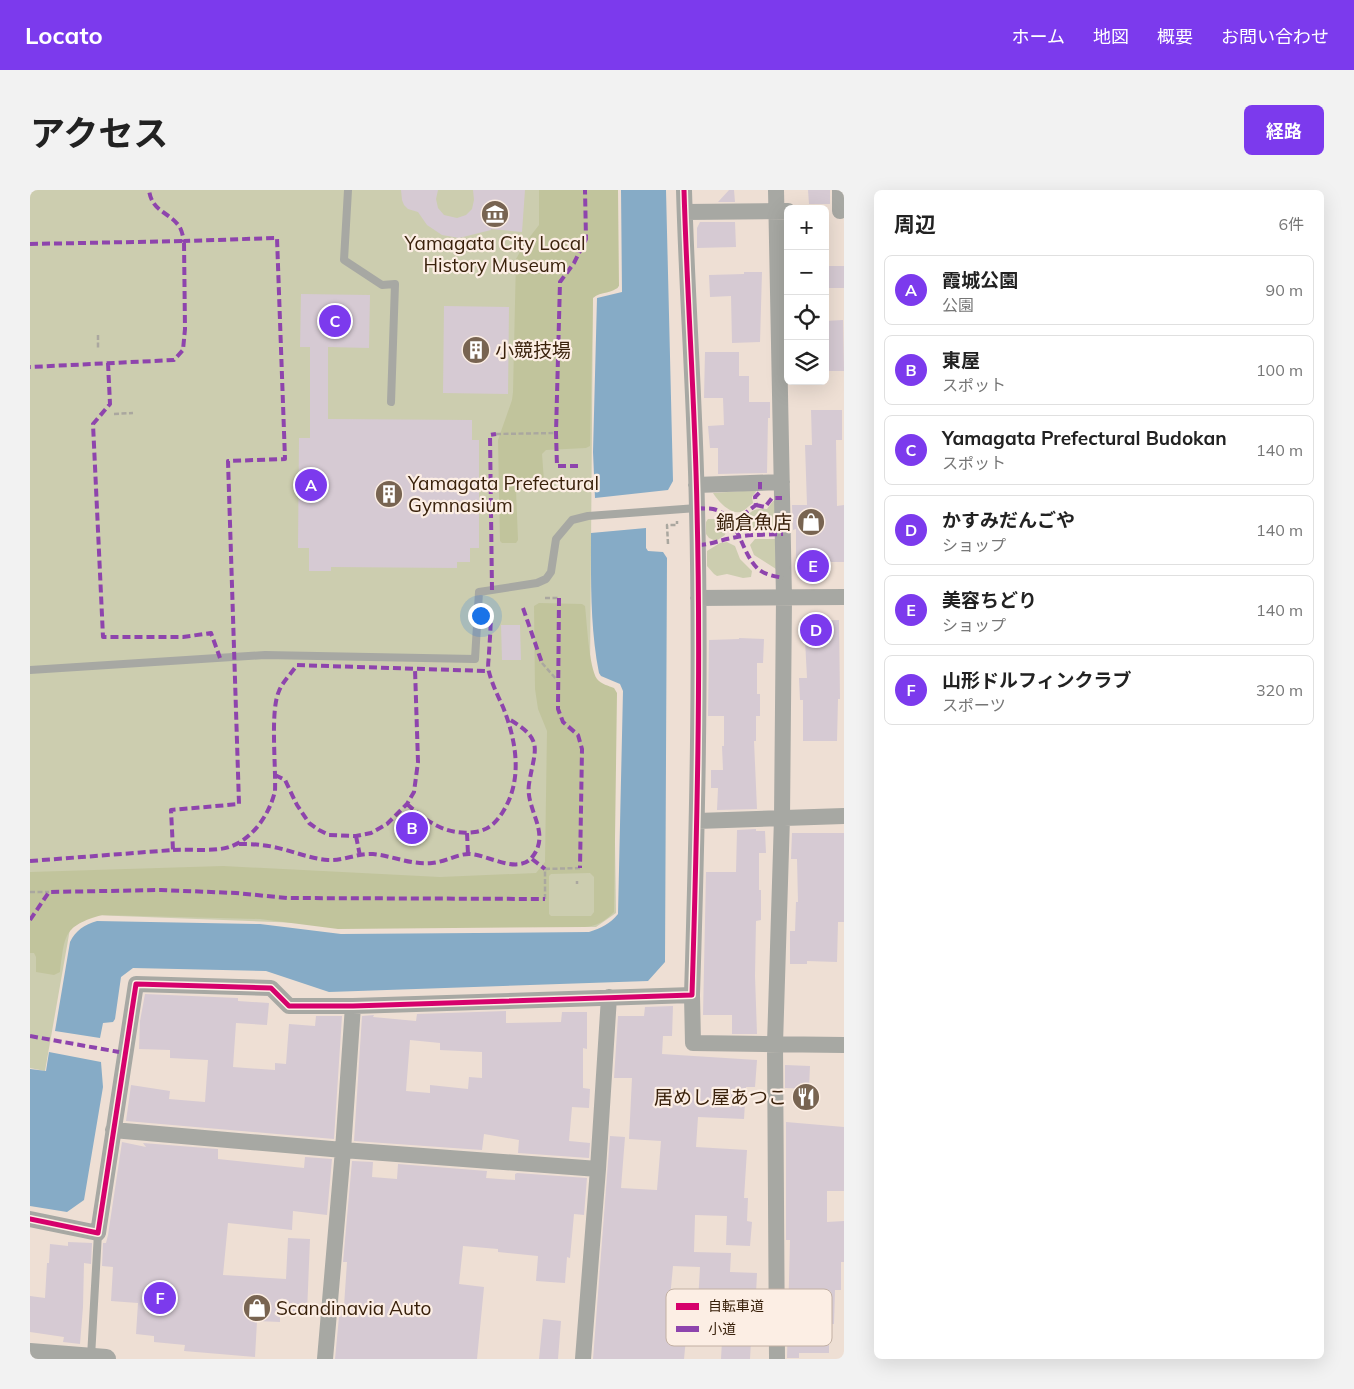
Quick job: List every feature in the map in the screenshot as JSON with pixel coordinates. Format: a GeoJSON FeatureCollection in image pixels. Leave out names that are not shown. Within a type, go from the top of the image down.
{"type":"FeatureCollection","features":[{"type":"Feature","properties":{"kind":"street"},"geometry":{"type":"LineString","coordinates":[[684,190],[697,508],[698,598],[697,821],[692,995],[693,1042],[844,1045]]}},
{"type":"Feature","properties":{"kind":"street"},"geometry":{"type":"LineString","coordinates":[[776,190],[782,211],[784,598],[782,818],[775,1044],[777,1289]]}},
{"type":"Feature","properties":{"kind":"street"},"geometry":{"type":"LineString","coordinates":[[836,211],[840,190]]}},
{"type":"Feature","properties":{"kind":"street"},"geometry":{"type":"LineString","coordinates":[[685,212],[782,211]]}},
{"type":"Feature","properties":{"kind":"street"},"geometry":{"type":"LineString","coordinates":[[696,485],[782,482]]}},
{"type":"Feature","properties":{"kind":"street"},"geometry":{"type":"LineString","coordinates":[[698,598],[844,597]]}},
{"type":"Feature","properties":{"kind":"street"},"geometry":{"type":"LineString","coordinates":[[697,821],[844,816]]}},
{"type":"Feature","properties":{"kind":"street"},"geometry":{"type":"LineString","coordinates":[[30,1219],[98,1233],[136,984],[270,988],[289,1006],[352,1006],[692,995]]}},
{"type":"Feature","properties":{"kind":"street"},"geometry":{"type":"LineString","coordinates":[[583,1359],[609,998]]}},
{"type":"Feature","properties":{"kind":"street"},"geometry":{"type":"LineString","coordinates":[[325,1359],[343,1150],[352,1006]]}},
{"type":"Feature","properties":{"kind":"street"},"geometry":{"type":"LineString","coordinates":[[113,1130],[343,1150],[598,1169]]}},
{"type":"Feature","properties":{"kind":"street"},"geometry":{"type":"LineString","coordinates":[[777,1346],[777,1359]]}},
{"type":"Feature","properties":{"kind":"street"},"geometry":{"type":"LineString","coordinates":[[30,1353],[98,1358]]}},
{"type":"Feature","properties":{"kind":"lane"},"geometry":{"type":"LineString","coordinates":[[348,190],[344,260],[382,285],[395,284],[391,402]]}},
{"type":"Feature","properties":{"kind":"lane"},"geometry":{"type":"LineString","coordinates":[[30,670],[265,655],[475,659],[479,592],[546,579],[551,572],[556,539],[572,520],[588,516],[697,508]]}},
{"type":"Feature","properties":{"kind":"lane"},"geometry":{"type":"LineString","coordinates":[[98,1233],[98,1358]]}},
{"type":"Feature","properties":{"kind":"path"},"geometry":{"type":"LineString","coordinates":[[98,335],[98,349]]}},
{"type":"Feature","properties":{"kind":"path"},"geometry":{"type":"LineString","coordinates":[[114,414],[133,413]]}},
{"type":"Feature","properties":{"kind":"path"},"geometry":{"type":"LineString","coordinates":[[496,434],[556,432]]}},
{"type":"Feature","properties":{"kind":"path"},"geometry":{"type":"LineString","coordinates":[[668,544],[667,525],[677,525],[677,521]]}},
{"type":"Feature","properties":{"kind":"path"},"geometry":{"type":"LineString","coordinates":[[545,598],[559,598]]}},
{"type":"Feature","properties":{"kind":"path"},"geometry":{"type":"LineString","coordinates":[[542,663],[557,680]]}},
{"type":"Feature","properties":{"kind":"path"},"geometry":{"type":"LineString","coordinates":[[545,899],[545,869],[580,868]]}},
{"type":"Feature","properties":{"kind":"path"},"geometry":{"type":"LineString","coordinates":[[30,892],[49,892]]}},
{"type":"Feature","properties":{"kind":"green space"},"geometry":{"type":"Polygon","coordinates":[[[30,190],[616,190],[618,288],[593,295],[590,675],[613,705],[616,913],[596,927],[356,925],[92,915],[70,929],[45,1071],[30,1068],[30,190]]]}},
{"type":"Feature","properties":{"kind":"green space"},"geometry":{"type":"Polygon","coordinates":[[[539,190],[618,190],[619,286],[614,290],[593,298],[590,446],[586,448],[546,450],[542,454],[544,481],[540,485],[520,486],[516,490],[518,540],[516,543],[502,543],[500,541],[498,440],[513,392],[516,259],[525,243],[539,225],[539,190]]]}},
{"type":"Feature","properties":{"kind":"green space"},"geometry":{"type":"Polygon","coordinates":[[[757,490],[752,497],[753,503],[739,512],[730,510],[713,493],[757,490]]]}},
{"type":"Feature","properties":{"kind":"green space"},"geometry":{"type":"Polygon","coordinates":[[[775,501],[776,529],[754,530],[744,524],[751,512],[756,509],[767,509],[775,501]]]}},
{"type":"Feature","properties":{"kind":"green space"},"geometry":{"type":"Polygon","coordinates":[[[708,519],[724,521],[727,527],[725,535],[716,541],[709,538],[706,534],[706,522],[708,519]]]}},
{"type":"Feature","properties":{"kind":"green space"},"geometry":{"type":"Polygon","coordinates":[[[755,539],[776,539],[776,569],[754,555],[750,545],[755,539]]]}},
{"type":"Feature","properties":{"kind":"green space"},"geometry":{"type":"Polygon","coordinates":[[[727,542],[735,546],[740,559],[752,571],[751,577],[743,578],[727,574],[717,576],[707,566],[707,551],[720,543],[727,542]]]}},
{"type":"Feature","properties":{"kind":"green space"},"geometry":{"type":"Polygon","coordinates":[[[539,603],[582,604],[585,606],[590,655],[594,673],[599,681],[614,688],[617,693],[614,912],[607,918],[597,924],[585,927],[338,929],[260,919],[102,915],[80,923],[68,934],[63,949],[60,972],[54,975],[36,972],[36,957],[34,953],[30,953],[30,872],[223,866],[440,877],[536,873],[545,862],[547,731],[538,709],[535,689],[534,606],[539,603]],[[590,873],[551,874],[549,876],[549,914],[551,916],[591,916],[594,912],[594,877],[590,873]]]}},
{"type":"Feature","properties":{"kind":"water"},"geometry":{"type":"Polygon","coordinates":[[[621,190],[666,190],[673,481],[668,490],[595,498],[593,452],[597,298],[622,292],[621,190]]]}},
{"type":"Feature","properties":{"kind":"water"},"geometry":{"type":"Polygon","coordinates":[[[646,528],[646,548],[648,551],[663,552],[667,558],[665,962],[648,981],[329,992],[266,971],[133,968],[121,977],[115,1019],[113,1022],[103,1023],[100,1038],[55,1031],[70,942],[81,929],[97,921],[260,924],[341,934],[589,932],[612,920],[618,914],[623,691],[620,684],[601,676],[599,673],[591,586],[591,533],[646,528]]]}},
{"type":"Feature","properties":{"kind":"water"},"geometry":{"type":"Polygon","coordinates":[[[49,1052],[101,1062],[103,1087],[84,1200],[67,1212],[30,1206],[30,1069],[46,1071],[49,1052]]]}},
{"type":"Feature","properties":{"kind":"building","name":"Yamagata City Local History Museum"},"geometry":{"type":"Polygon","coordinates":[[[401,190],[438,190],[436,199],[438,208],[444,215],[457,218],[466,215],[472,209],[474,200],[473,190],[525,190],[522,232],[491,229],[459,238],[442,235],[427,225],[418,212],[408,209],[404,205],[401,190]]]}},
{"type":"Feature","properties":{"kind":"building"},"geometry":{"type":"Polygon","coordinates":[[[729,190],[734,190],[735,202],[718,202],[729,190]]]}},
{"type":"Feature","properties":{"kind":"building"},"geometry":{"type":"Polygon","coordinates":[[[808,190],[830,190],[830,204],[809,204],[808,190]]]}},
{"type":"Feature","properties":{"kind":"building"},"geometry":{"type":"Polygon","coordinates":[[[700,222],[735,222],[736,247],[697,248],[697,228],[700,222]]]}},
{"type":"Feature","properties":{"kind":"building"},"geometry":{"type":"Polygon","coordinates":[[[829,266],[844,266],[844,288],[829,288],[829,266]]]}},
{"type":"Feature","properties":{"kind":"building"},"geometry":{"type":"Polygon","coordinates":[[[744,272],[762,272],[760,342],[732,343],[731,296],[710,297],[709,275],[744,274],[744,272]]]}},
{"type":"Feature","properties":{"kind":"building","name":"Yamagata Prefectural Gymnasium"},"geometry":{"type":"Polygon","coordinates":[[[301,294],[370,295],[369,348],[328,347],[328,419],[472,420],[472,440],[479,440],[479,548],[470,548],[470,562],[457,562],[457,568],[331,567],[331,571],[309,571],[309,548],[298,548],[299,438],[310,438],[310,347],[300,347],[301,294]]]}},
{"type":"Feature","properties":{"kind":"building","name":"小競技場"},"geometry":{"type":"Polygon","coordinates":[[[444,306],[509,307],[508,394],[443,393],[444,306]]]}},
{"type":"Feature","properties":{"kind":"building"},"geometry":{"type":"Polygon","coordinates":[[[843,320],[844,371],[829,371],[829,321],[843,320]]]}},
{"type":"Feature","properties":{"kind":"building"},"geometry":{"type":"Polygon","coordinates":[[[705,352],[739,352],[739,376],[749,376],[749,402],[770,402],[767,473],[718,474],[718,448],[710,448],[708,426],[724,425],[723,398],[704,398],[705,352]]]}},
{"type":"Feature","properties":{"kind":"building"},"geometry":{"type":"Polygon","coordinates":[[[811,410],[842,410],[842,440],[836,440],[837,506],[844,505],[844,562],[822,562],[822,573],[796,573],[796,529],[793,530],[792,505],[807,505],[805,445],[812,445],[811,410]]]}},
{"type":"Feature","properties":{"kind":"building"},"geometry":{"type":"Polygon","coordinates":[[[839,620],[840,699],[838,699],[837,741],[803,741],[803,700],[800,700],[799,678],[807,678],[804,621],[839,620]]]}},
{"type":"Feature","properties":{"kind":"building"},"geometry":{"type":"Polygon","coordinates":[[[501,625],[520,625],[521,660],[502,660],[501,625]]]}},
{"type":"Feature","properties":{"kind":"building"},"geometry":{"type":"Polygon","coordinates":[[[764,639],[763,663],[757,663],[757,694],[760,694],[760,716],[756,716],[756,741],[754,741],[757,809],[717,810],[718,788],[711,788],[711,770],[723,770],[724,716],[708,716],[709,640],[764,639]]]}},
{"type":"Feature","properties":{"kind":"building"},"geometry":{"type":"Polygon","coordinates":[[[409,820],[417,820],[421,828],[416,836],[406,836],[403,827],[409,820]]]}},
{"type":"Feature","properties":{"kind":"building"},"geometry":{"type":"Polygon","coordinates":[[[756,829],[756,831],[765,831],[766,853],[759,853],[761,920],[756,921],[757,1034],[732,1034],[732,1015],[703,1015],[706,872],[736,872],[737,830],[756,829]]]}},
{"type":"Feature","properties":{"kind":"building"},"geometry":{"type":"Polygon","coordinates":[[[792,833],[844,833],[844,922],[838,922],[837,962],[807,961],[807,964],[790,964],[790,931],[795,931],[796,902],[798,902],[797,859],[791,859],[792,833]]]}},
{"type":"Feature","properties":{"kind":"building"},"geometry":{"type":"Polygon","coordinates":[[[145,994],[238,998],[238,1001],[269,1003],[267,1025],[236,1023],[233,1067],[275,1070],[275,1063],[286,1064],[289,1024],[315,1026],[316,1016],[342,1016],[334,1139],[126,1121],[131,1085],[170,1091],[169,1099],[205,1102],[208,1060],[170,1058],[170,1050],[139,1049],[140,1021],[145,994]]]}},
{"type":"Feature","properties":{"kind":"building"},"geometry":{"type":"Polygon","coordinates":[[[673,1006],[672,1036],[663,1036],[662,1054],[757,1060],[755,1087],[746,1087],[744,1119],[698,1117],[696,1147],[747,1150],[744,1198],[748,1198],[747,1221],[752,1222],[750,1246],[726,1245],[727,1216],[695,1215],[694,1252],[731,1253],[730,1272],[757,1273],[756,1289],[699,1289],[700,1267],[673,1266],[671,1289],[666,1289],[666,1346],[685,1346],[684,1359],[593,1359],[610,1136],[625,1137],[621,1188],[657,1190],[661,1141],[629,1139],[632,1078],[614,1078],[618,1016],[644,1016],[645,1007],[673,1006]]]}},
{"type":"Feature","properties":{"kind":"building"},"geometry":{"type":"Polygon","coordinates":[[[506,1011],[506,1023],[561,1022],[562,1012],[587,1012],[587,1049],[583,1048],[583,1088],[590,1089],[589,1108],[572,1107],[569,1141],[590,1143],[589,1158],[518,1153],[519,1140],[484,1134],[482,1150],[354,1141],[362,1016],[374,1015],[373,1017],[416,1021],[417,1014],[506,1011]],[[410,1040],[406,1091],[430,1093],[430,1085],[468,1089],[469,1077],[482,1078],[482,1052],[440,1050],[440,1043],[410,1040]]]}},
{"type":"Feature","properties":{"kind":"building"},"geometry":{"type":"Polygon","coordinates":[[[785,1065],[810,1066],[809,1089],[785,1088],[785,1065]]]}},
{"type":"Feature","properties":{"kind":"building"},"geometry":{"type":"Polygon","coordinates":[[[786,1122],[844,1127],[844,1191],[827,1191],[827,1222],[844,1221],[844,1262],[841,1262],[841,1290],[835,1290],[834,1324],[832,1324],[832,1289],[789,1289],[790,1240],[786,1240],[786,1122]]]}},
{"type":"Feature","properties":{"kind":"building"},"geometry":{"type":"Polygon","coordinates":[[[122,1142],[146,1147],[143,1143],[218,1149],[218,1159],[304,1168],[305,1157],[332,1159],[327,1215],[293,1211],[292,1230],[228,1223],[223,1275],[286,1279],[288,1238],[310,1239],[307,1313],[280,1311],[280,1322],[257,1321],[255,1357],[184,1351],[185,1345],[154,1342],[154,1336],[136,1334],[138,1303],[111,1301],[113,1267],[102,1266],[103,1243],[106,1243],[108,1235],[122,1142]]]}},
{"type":"Feature","properties":{"kind":"building"},"geometry":{"type":"Polygon","coordinates":[[[352,1161],[373,1162],[372,1177],[397,1179],[398,1164],[487,1171],[486,1178],[515,1180],[515,1174],[517,1173],[587,1178],[584,1215],[574,1214],[570,1258],[567,1257],[565,1283],[536,1281],[538,1256],[498,1252],[498,1249],[463,1246],[459,1284],[484,1287],[477,1359],[335,1359],[340,1306],[344,1306],[347,1262],[343,1262],[352,1161]]]}},
{"type":"Feature","properties":{"kind":"building"},"geometry":{"type":"Polygon","coordinates":[[[68,1242],[92,1243],[91,1264],[84,1263],[80,1344],[63,1342],[64,1337],[30,1332],[30,1296],[45,1298],[50,1244],[68,1246],[68,1242]]]}},
{"type":"Feature","properties":{"kind":"building"},"geometry":{"type":"Polygon","coordinates":[[[543,1319],[561,1321],[558,1359],[539,1359],[543,1319]]]}},
{"type":"Feature","properties":{"kind":"building"},"geometry":{"type":"Polygon","coordinates":[[[722,1346],[751,1346],[750,1359],[721,1359],[722,1346]]]}},
{"type":"Feature","properties":{"kind":"building"},"geometry":{"type":"Polygon","coordinates":[[[787,1346],[829,1346],[829,1353],[799,1353],[799,1358],[787,1358],[787,1346]]]}},
{"type":"Feature","properties":{"kind":"marked path"},"geometry":{"type":"LineString","coordinates":[[30,861],[173,850],[171,810],[239,804],[228,461],[285,459],[277,238],[184,241],[179,226],[153,203],[149,190]]}},
{"type":"Feature","properties":{"kind":"marked path"},"geometry":{"type":"LineString","coordinates":[[578,466],[557,466],[556,433],[560,282],[574,263],[586,239],[585,190]]}},
{"type":"Feature","properties":{"kind":"marked path"},"geometry":{"type":"LineString","coordinates":[[30,244],[184,241],[185,329],[183,350],[174,360],[30,367]]}},
{"type":"Feature","properties":{"kind":"marked path"},"geometry":{"type":"LineString","coordinates":[[108,363],[110,404],[93,424],[103,637],[183,637],[211,633],[220,658]]}},
{"type":"Feature","properties":{"kind":"marked path"},"geometry":{"type":"LineString","coordinates":[[492,590],[490,435],[496,434]]}},
{"type":"Feature","properties":{"kind":"marked path"},"geometry":{"type":"LineString","coordinates":[[732,523],[756,505],[755,497],[760,492],[760,482]]}},
{"type":"Feature","properties":{"kind":"marked path"},"geometry":{"type":"LineString","coordinates":[[756,505],[765,507],[772,498],[782,498]]}},
{"type":"Feature","properties":{"kind":"marked path"},"geometry":{"type":"LineString","coordinates":[[697,508],[713,509],[722,513],[734,526],[752,562],[758,569],[767,574],[783,578]]}},
{"type":"Feature","properties":{"kind":"marked path"},"geometry":{"type":"LineString","coordinates":[[698,545],[745,536],[783,534]]}},
{"type":"Feature","properties":{"kind":"marked path"},"geometry":{"type":"LineString","coordinates":[[559,598],[558,709],[563,722],[578,735],[582,749],[580,868]]}},
{"type":"Feature","properties":{"kind":"marked path"},"geometry":{"type":"LineString","coordinates":[[407,804],[430,822],[446,830],[465,833],[480,831],[492,825],[504,810],[510,798],[514,785],[516,759],[508,720],[488,670],[491,607]]}},
{"type":"Feature","properties":{"kind":"marked path"},"geometry":{"type":"LineString","coordinates":[[523,608],[542,663]]}},
{"type":"Feature","properties":{"kind":"marked path"},"geometry":{"type":"LineString","coordinates":[[173,850],[214,850],[230,847],[240,842],[256,829],[268,811],[275,791],[274,725],[276,700],[283,684],[297,665],[488,671]]}},
{"type":"Feature","properties":{"kind":"marked path"},"geometry":{"type":"LineString","coordinates":[[275,775],[285,780],[297,805],[309,823],[329,835],[356,836],[371,833],[387,824],[407,804],[414,792],[418,762],[415,669]]}},
{"type":"Feature","properties":{"kind":"marked path"},"geometry":{"type":"LineString","coordinates":[[239,844],[270,846],[328,860],[373,854],[409,862],[432,863],[469,854],[511,864],[527,862],[538,847],[539,838],[539,829],[529,793],[535,753],[534,745],[527,732],[507,718]]}},
{"type":"Feature","properties":{"kind":"marked path"},"geometry":{"type":"LineString","coordinates":[[467,833],[468,854]]}},
{"type":"Feature","properties":{"kind":"marked path"},"geometry":{"type":"LineString","coordinates":[[356,836],[360,856]]}},
{"type":"Feature","properties":{"kind":"marked path"},"geometry":{"type":"LineString","coordinates":[[532,859],[545,869]]}},
{"type":"Feature","properties":{"kind":"marked path"},"geometry":{"type":"LineString","coordinates":[[30,920],[49,892],[161,890],[236,893],[287,898],[545,899]]}},
{"type":"Feature","properties":{"kind":"marked path"},"geometry":{"type":"LineString","coordinates":[[30,1036],[119,1052]]}},
{"type":"Feature","properties":{"kind":"cycle path"},"geometry":{"type":"LineString","coordinates":[[30,1219],[98,1233],[136,984],[271,988],[289,1006],[353,1006],[692,995],[699,630],[695,429],[684,190]]}},
{"type":"Feature","properties":{"kind":"place","name":"Yamagata City Local History Museum"},"geometry":{"type":"Point","coordinates":[495,214]}},
{"type":"Feature","properties":{"kind":"place","name":"Yamagata Prefectural Budokan"},"geometry":{"type":"Point","coordinates":[335,321]}},
{"type":"Feature","properties":{"kind":"place","name":"小競技場"},"geometry":{"type":"Point","coordinates":[476,350]}},
{"type":"Feature","properties":{"kind":"place","name":"霞城公園"},"geometry":{"type":"Point","coordinates":[311,485]}},
{"type":"Feature","properties":{"kind":"place","name":"Yamagata Prefectural Gymnasium"},"geometry":{"type":"Point","coordinates":[389,494]}},
{"type":"Feature","properties":{"kind":"place","name":"鍋倉魚店"},"geometry":{"type":"Point","coordinates":[811,522]}},
{"type":"Feature","properties":{"kind":"place","name":"美容ちどり"},"geometry":{"type":"Point","coordinates":[813,566]}},
{"type":"Feature","properties":{"kind":"place","name":"かすみだんごや"},"geometry":{"type":"Point","coordinates":[816,630]}},
{"type":"Feature","properties":{"kind":"place","name":"東屋"},"geometry":{"type":"Point","coordinates":[412,828]}},
{"type":"Feature","properties":{"kind":"place","name":"居めし屋あつこ"},"geometry":{"type":"Point","coordinates":[806,1097]}},
{"type":"Feature","properties":{"kind":"place","name":"山形ドルフィンクラブ"},"geometry":{"type":"Point","coordinates":[160,1298]}},
{"type":"Feature","properties":{"kind":"place","name":"Scandinavia Auto"},"geometry":{"type":"Point","coordinates":[257,1308]}}]}
